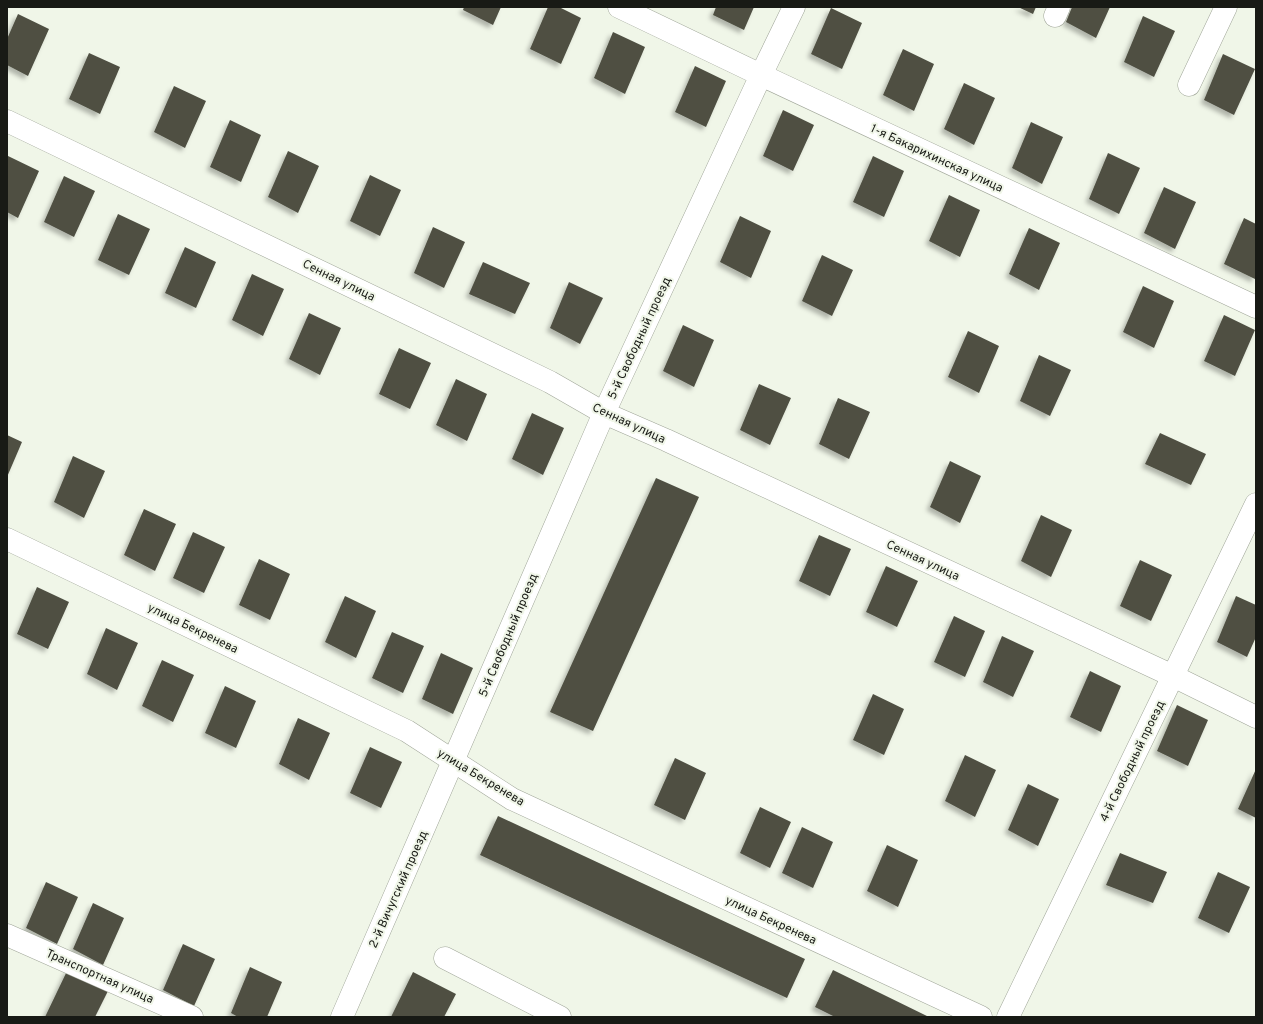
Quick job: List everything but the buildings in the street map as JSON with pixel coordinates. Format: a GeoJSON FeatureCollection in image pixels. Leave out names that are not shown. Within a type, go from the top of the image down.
{"type":"FeatureCollection","features":[{"type":"Feature","properties":{"kind":"street","name":"1-я Бакарихинская улица"},"geometry":{"type":"LineString","coordinates":[[620,7],[761,75],[1256,307]]}},
{"type":"Feature","properties":{"kind":"street","name":"5-й Свободный проезд"},"geometry":{"type":"LineString","coordinates":[[453,761],[604,412],[794,7]]}},
{"type":"Feature","properties":{"kind":"street"},"geometry":{"type":"LineString","coordinates":[[1189,85],[1226,7]]}},
{"type":"Feature","properties":{"kind":"street","name":"Сенная улица"},"geometry":{"type":"LineString","coordinates":[[7,121],[550,382],[604,412],[1256,716]]}},
{"type":"Feature","properties":{"kind":"street","name":"4-й Свободный проезд"},"geometry":{"type":"LineString","coordinates":[[1008,1017],[1256,504]]}},
{"type":"Feature","properties":{"kind":"street","name":"улица Бекренева"},"geometry":{"type":"LineString","coordinates":[[7,539],[407,732],[512,799],[981,1017]]}},
{"type":"Feature","properties":{"kind":"street","name":"2-й Вичугский проезд"},"geometry":{"type":"LineString","coordinates":[[342,1017],[453,761]]}},
{"type":"Feature","properties":{"kind":"street","name":"Транспортная улица"},"geometry":{"type":"LineString","coordinates":[[7,935],[192,1017]]}},
{"type":"Feature","properties":{"kind":"street"},"geometry":{"type":"LineString","coordinates":[[445,958],[560,1017]]}}]}
